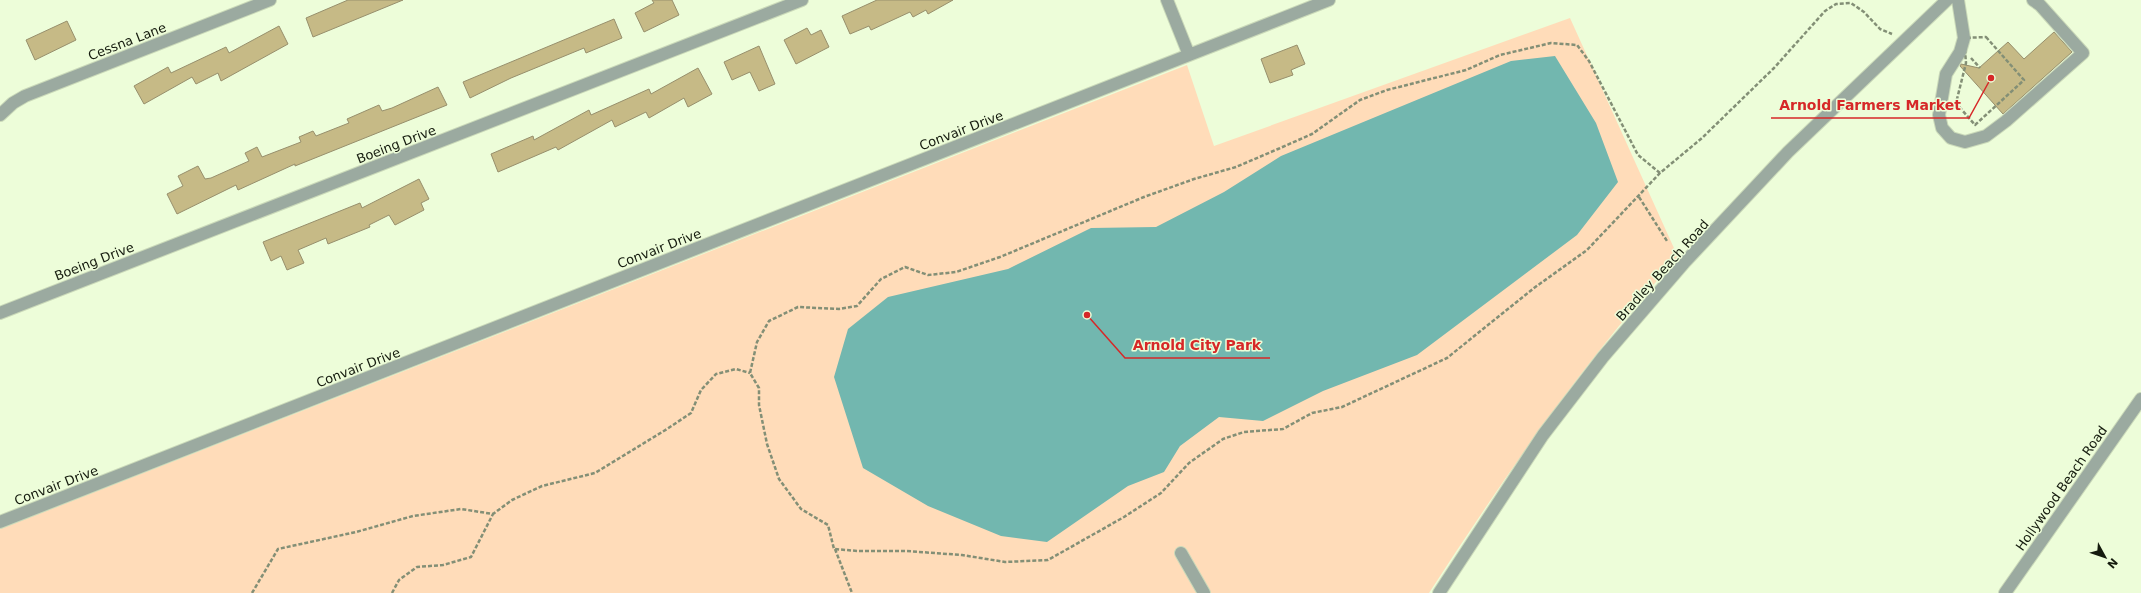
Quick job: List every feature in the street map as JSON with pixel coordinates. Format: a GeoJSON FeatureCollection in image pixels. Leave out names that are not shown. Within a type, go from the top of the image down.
{"type":"FeatureCollection","features":[{"type":"Feature","properties":{"kind":"street","name":"Cessna Lane"},"geometry":{"type":"LineString","coordinates":[[0,115],[25,96],[270,0]]}},
{"type":"Feature","properties":{"kind":"street","name":"Boeing Drive"},"geometry":{"type":"LineString","coordinates":[[0,313],[802,0]]}},
{"type":"Feature","properties":{"kind":"street"},"geometry":{"type":"LineString","coordinates":[[1167,0],[1189,55]]}},
{"type":"Feature","properties":{"kind":"street","name":"Convair Drive"},"geometry":{"type":"LineString","coordinates":[[0,522],[1329,0]]}},
{"type":"Feature","properties":{"kind":"street","name":"Bradley Beach Road"},"geometry":{"type":"LineString","coordinates":[[1439,593],[1543,435],[1603,358],[1684,263],[1788,152],[1947,0]]}},
{"type":"Feature","properties":{"kind":"street"},"geometry":{"type":"LineString","coordinates":[[1958,0],[1964,38],[1960,52],[1946,74],[1939,115],[1942,128],[1951,138],[1965,142],[1986,136],[2006,121],[2083,53],[2040,5],[2033,0]]}},
{"type":"Feature","properties":{"kind":"street","name":"Hollywood Beach Road"},"geometry":{"type":"LineString","coordinates":[[2004,593],[2141,399]]}},
{"type":"Feature","properties":{"kind":"street"},"geometry":{"type":"LineString","coordinates":[[1181,553],[1204,593]]}},
{"type":"Feature","properties":{"kind":"path"},"geometry":{"type":"LineString","coordinates":[[834,549],[962,555],[1005,562],[1048,560],[1124,517],[1161,493],[1189,463],[1223,439],[1244,432],[1283,429],[1312,413],[1342,407],[1447,358],[1534,288],[1587,250],[1660,173],[1702,138],[1754,87],[1825,11],[1836,4],[1844,2],[1857,6],[1880,29],[1905,40]]}},
{"type":"Feature","properties":{"kind":"path"},"geometry":{"type":"LineString","coordinates":[[1986,37],[2024,80],[1975,125],[1956,103],[1966,63],[1964,38],[1986,37]]}},
{"type":"Feature","properties":{"kind":"path"},"geometry":{"type":"LineString","coordinates":[[750,374],[757,342],[769,321],[798,307],[839,309],[857,306],[881,279],[905,267],[928,276],[956,272],[1000,257],[1144,197],[1278,150],[1312,134],[1360,100],[1387,90],[1466,70],[1500,55],[1551,43],[1578,45],[1589,61],[1638,155],[1660,173]]}},
{"type":"Feature","properties":{"kind":"path"},"geometry":{"type":"LineString","coordinates":[[1638,197],[1653,216],[1667,241]]}},
{"type":"Feature","properties":{"kind":"path"},"geometry":{"type":"LineString","coordinates":[[392,593],[399,580],[416,567],[444,565],[471,557],[493,514],[512,500],[542,486],[595,473],[691,413],[701,390],[716,374],[736,369],[750,374],[759,388],[759,405],[767,444],[779,479],[801,509],[828,526],[834,549],[852,593]]}},
{"type":"Feature","properties":{"kind":"path"},"geometry":{"type":"LineString","coordinates":[[252,593],[278,549],[356,532],[413,516],[461,509],[493,514]]}},
{"type":"Feature","properties":{"kind":"shaded area"},"geometry":{"type":"Polygon","coordinates":[[[1570,18],[1678,257],[1643,296],[1578,378],[1516,463],[1429,593],[0,593],[0,529],[1187,65],[1214,146],[1570,18]]]}},
{"type":"Feature","properties":{"kind":"water"},"geometry":{"type":"Polygon","coordinates":[[[1555,56],[1596,123],[1618,182],[1577,235],[1417,355],[1323,391],[1263,421],[1219,417],[1180,446],[1164,472],[1128,486],[1047,542],[1001,536],[928,506],[863,468],[834,377],[848,329],[888,297],[1008,269],[1091,228],[1156,227],[1224,192],[1281,156],[1511,61],[1555,56]]]}},
{"type":"Feature","properties":{"kind":"building"},"geometry":{"type":"Polygon","coordinates":[[[348,0],[403,0],[313,37],[306,18],[348,0]]]}},
{"type":"Feature","properties":{"kind":"building"},"geometry":{"type":"Polygon","coordinates":[[[652,0],[672,0],[679,15],[644,32],[635,13],[654,3],[652,0]]]}},
{"type":"Feature","properties":{"kind":"building"},"geometry":{"type":"Polygon","coordinates":[[[877,0],[953,0],[928,14],[926,10],[913,17],[910,12],[871,30],[869,26],[850,34],[842,16],[877,0]]]}},
{"type":"Feature","properties":{"kind":"building"},"geometry":{"type":"Polygon","coordinates":[[[614,19],[622,38],[586,53],[584,48],[511,78],[470,98],[463,82],[614,19]]]}},
{"type":"Feature","properties":{"kind":"building"},"geometry":{"type":"Polygon","coordinates":[[[67,21],[76,40],[35,60],[26,40],[67,21]]]}},
{"type":"Feature","properties":{"kind":"building"},"geometry":{"type":"Polygon","coordinates":[[[279,26],[288,44],[221,81],[218,73],[196,84],[192,77],[144,104],[134,86],[168,67],[171,73],[226,47],[229,53],[279,26]]]}},
{"type":"Feature","properties":{"kind":"building"},"geometry":{"type":"Polygon","coordinates":[[[807,28],[811,35],[821,30],[829,47],[796,64],[784,40],[807,28]]]}},
{"type":"Feature","properties":{"kind":"building"},"geometry":{"type":"Polygon","coordinates":[[[2054,32],[2072,52],[2003,114],[1960,66],[1961,64],[1979,68],[2008,42],[2024,59],[2054,32]]]}},
{"type":"Feature","properties":{"kind":"building"},"geometry":{"type":"Polygon","coordinates":[[[1297,45],[1305,64],[1291,70],[1293,75],[1270,83],[1261,59],[1297,45]]]}},
{"type":"Feature","properties":{"kind":"building"},"geometry":{"type":"Polygon","coordinates":[[[759,46],[775,84],[759,91],[750,72],[732,80],[724,62],[759,46]]]}},
{"type":"Feature","properties":{"kind":"building"},"geometry":{"type":"Polygon","coordinates":[[[698,68],[712,94],[688,107],[684,98],[649,118],[646,112],[615,127],[612,120],[558,150],[556,147],[498,172],[491,154],[533,136],[534,140],[589,110],[591,115],[649,89],[651,94],[698,68]]]}},
{"type":"Feature","properties":{"kind":"building"},"geometry":{"type":"Polygon","coordinates":[[[438,87],[447,105],[295,166],[295,164],[238,190],[236,185],[177,214],[167,194],[183,186],[178,176],[198,166],[205,179],[211,178],[249,161],[245,153],[257,147],[262,157],[301,142],[299,137],[313,131],[316,136],[349,123],[347,119],[379,105],[382,111],[392,108],[438,87]]]}},
{"type":"Feature","properties":{"kind":"building"},"geometry":{"type":"Polygon","coordinates":[[[419,179],[429,199],[421,203],[424,210],[395,225],[389,215],[369,225],[370,227],[328,244],[326,238],[298,250],[304,263],[287,270],[281,256],[271,261],[263,242],[360,203],[362,208],[419,179]]]}},
{"type":"Feature","properties":{"kind":"place","name":"Arnold Farmers Market"},"geometry":{"type":"Point","coordinates":[1991,78]}},
{"type":"Feature","properties":{"kind":"place","name":"Arnold City Park"},"geometry":{"type":"Point","coordinates":[1087,315]}}]}
